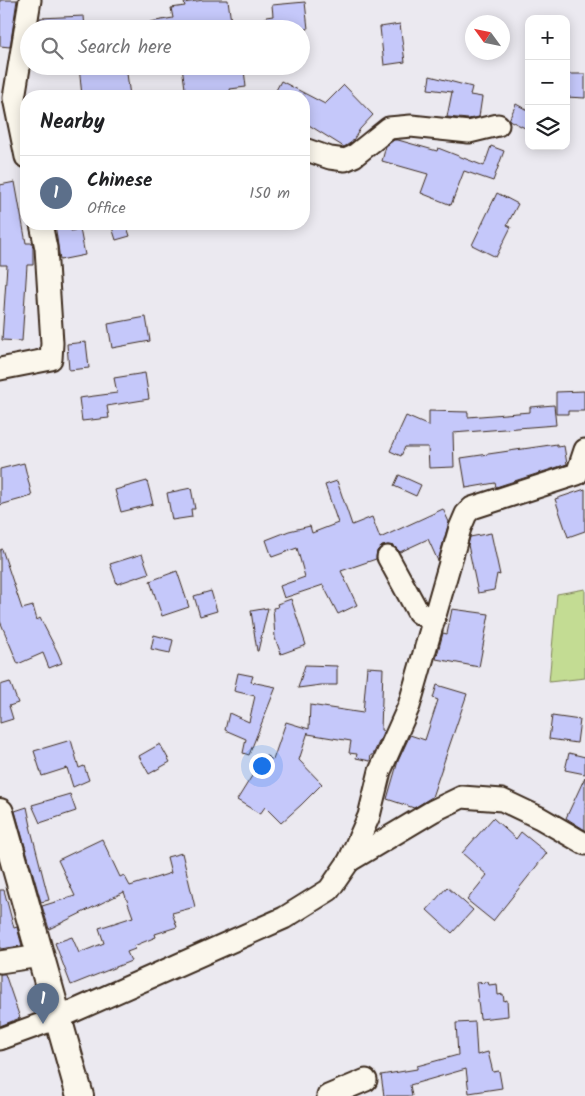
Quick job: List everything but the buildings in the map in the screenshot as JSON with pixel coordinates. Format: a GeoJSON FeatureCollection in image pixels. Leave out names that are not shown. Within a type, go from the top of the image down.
{"type":"FeatureCollection","features":[{"type":"Feature","properties":{"kind":"main road"},"geometry":{"type":"LineString","coordinates":[[0,812],[80,1096]]}},
{"type":"Feature","properties":{"kind":"street"},"geometry":{"type":"LineString","coordinates":[[27,20],[30,0]]}},
{"type":"Feature","properties":{"kind":"street"},"geometry":{"type":"LineString","coordinates":[[20,61],[14,98],[20,126]]}},
{"type":"Feature","properties":{"kind":"street"},"geometry":{"type":"LineString","coordinates":[[310,151],[330,158],[345,160],[354,156],[389,128],[411,126],[469,132],[498,125]]}},
{"type":"Feature","properties":{"kind":"street"},"geometry":{"type":"LineString","coordinates":[[0,369],[51,360],[52,343],[46,248],[42,230]]}},
{"type":"Feature","properties":{"kind":"street"},"geometry":{"type":"LineString","coordinates":[[0,1039],[58,1018],[284,918],[329,890],[349,861],[369,816],[380,771],[409,706],[460,528],[466,514],[472,508],[577,474],[585,450]]}},
{"type":"Feature","properties":{"kind":"street"},"geometry":{"type":"LineString","coordinates":[[388,557],[418,612],[433,622]]}},
{"type":"Feature","properties":{"kind":"street"},"geometry":{"type":"LineString","coordinates":[[349,861],[433,811],[462,797],[502,800],[540,818],[585,844]]}},
{"type":"Feature","properties":{"kind":"street"},"geometry":{"type":"LineString","coordinates":[[0,962],[40,956]]}},
{"type":"Feature","properties":{"kind":"street"},"geometry":{"type":"LineString","coordinates":[[328,1096],[366,1080]]}},
{"type":"Feature","properties":{"kind":"green space"},"geometry":{"type":"Polygon","coordinates":[[[585,589],[585,678],[549,682],[557,594],[585,589]]]}},
{"type":"Feature","properties":{"kind":"place","name":"Chinese"},"geometry":{"type":"Point","coordinates":[43,1024]}}]}
